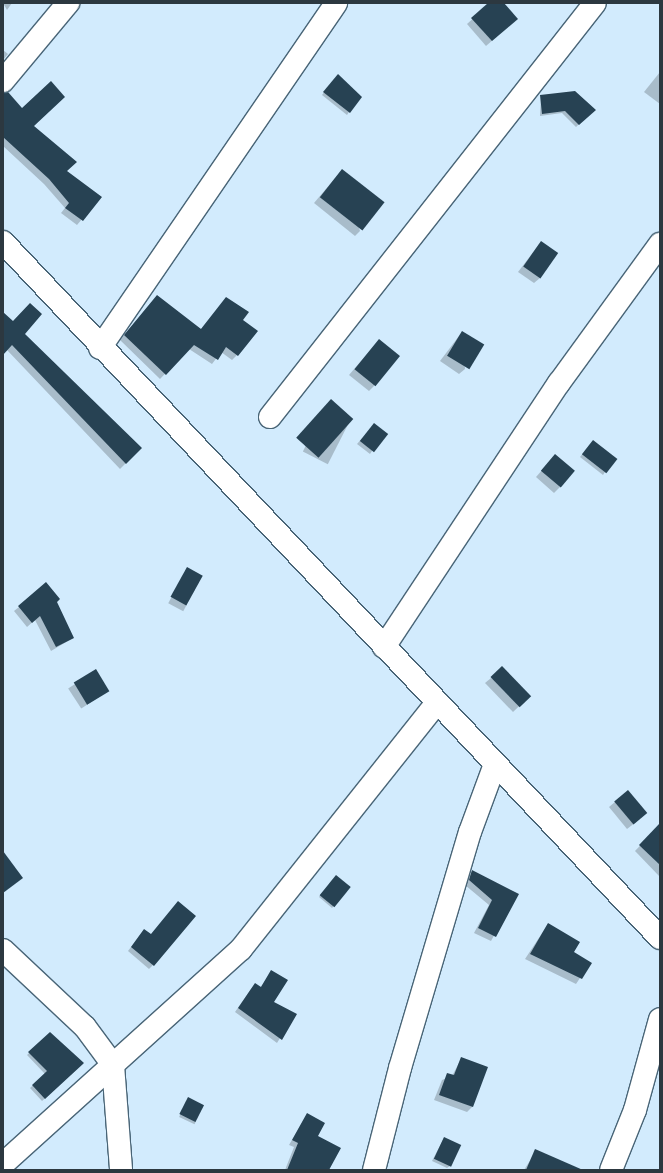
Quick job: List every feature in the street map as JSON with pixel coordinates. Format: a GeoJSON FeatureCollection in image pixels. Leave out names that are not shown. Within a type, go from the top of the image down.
{"type":"FeatureCollection","features":[{"type":"Feature","properties":{"kind":"street"},"geometry":{"type":"LineString","coordinates":[[3,81],[68,3]]}},
{"type":"Feature","properties":{"kind":"street"},"geometry":{"type":"LineString","coordinates":[[100,348],[336,3]]}},
{"type":"Feature","properties":{"kind":"street"},"geometry":{"type":"LineString","coordinates":[[270,417],[522,101],[595,3]]}},
{"type":"Feature","properties":{"kind":"street"},"geometry":{"type":"LineString","coordinates":[[3,242],[100,348],[660,938]]}},
{"type":"Feature","properties":{"kind":"street"},"geometry":{"type":"LineString","coordinates":[[384,647],[559,383],[660,244]]}},
{"type":"Feature","properties":{"kind":"street"},"geometry":{"type":"LineString","coordinates":[[3,1164],[241,949],[437,703]]}},
{"type":"Feature","properties":{"kind":"street"},"geometry":{"type":"LineString","coordinates":[[374,1170],[400,1068],[470,832],[495,764]]}},
{"type":"Feature","properties":{"kind":"street"},"geometry":{"type":"LineString","coordinates":[[3,950],[85,1027],[113,1065],[121,1170]]}},
{"type":"Feature","properties":{"kind":"street"},"geometry":{"type":"LineString","coordinates":[[611,1170],[635,1110],[660,1019]]}},
{"type":"Feature","properties":{"kind":"building"},"geometry":{"type":"Polygon","coordinates":[[[488,3],[504,3],[518,19],[492,41],[471,18],[488,3]]]}},
{"type":"Feature","properties":{"kind":"building"},"geometry":{"type":"Polygon","coordinates":[[[338,74],[362,97],[350,113],[323,92],[338,74]]]}},
{"type":"Feature","properties":{"kind":"building"},"geometry":{"type":"Polygon","coordinates":[[[51,81],[65,97],[34,126],[77,162],[67,171],[102,197],[83,221],[65,208],[69,203],[49,179],[3,137],[3,93],[8,92],[22,108],[51,81]]]}},
{"type":"Feature","properties":{"kind":"building"},"geometry":{"type":"Polygon","coordinates":[[[575,91],[596,110],[579,125],[565,111],[542,114],[540,95],[575,91]]]}},
{"type":"Feature","properties":{"kind":"building"},"geometry":{"type":"Polygon","coordinates":[[[342,169],[385,202],[362,231],[320,197],[342,169]]]}},
{"type":"Feature","properties":{"kind":"building"},"geometry":{"type":"Polygon","coordinates":[[[541,241],[558,253],[540,278],[523,266],[541,241]]]}},
{"type":"Feature","properties":{"kind":"building"},"geometry":{"type":"Polygon","coordinates":[[[157,295],[201,329],[226,297],[249,312],[243,320],[258,331],[238,356],[226,347],[218,360],[194,345],[166,375],[124,335],[157,295]]]}},
{"type":"Feature","properties":{"kind":"building"},"geometry":{"type":"Polygon","coordinates":[[[30,303],[42,314],[25,334],[142,448],[126,464],[12,345],[3,355],[3,312],[13,321],[30,303]]]}},
{"type":"Feature","properties":{"kind":"building"},"geometry":{"type":"Polygon","coordinates":[[[462,331],[484,344],[469,369],[447,356],[462,331]]]}},
{"type":"Feature","properties":{"kind":"building"},"geometry":{"type":"Polygon","coordinates":[[[379,339],[400,356],[375,386],[354,369],[379,339]]]}},
{"type":"Feature","properties":{"kind":"building"},"geometry":{"type":"Polygon","coordinates":[[[331,399],[353,419],[318,458],[296,438],[331,399]]]}},
{"type":"Feature","properties":{"kind":"building"},"geometry":{"type":"Polygon","coordinates":[[[374,423],[388,434],[374,452],[360,441],[374,423]]]}},
{"type":"Feature","properties":{"kind":"building"},"geometry":{"type":"Polygon","coordinates":[[[593,440],[617,459],[606,473],[582,454],[593,440]]]}},
{"type":"Feature","properties":{"kind":"building"},"geometry":{"type":"Polygon","coordinates":[[[555,454],[575,471],[561,488],[541,471],[555,454]]]}},
{"type":"Feature","properties":{"kind":"building"},"geometry":{"type":"Polygon","coordinates":[[[187,567],[203,576],[186,605],[171,597],[187,567]]]}},
{"type":"Feature","properties":{"kind":"building"},"geometry":{"type":"Polygon","coordinates":[[[46,582],[60,599],[57,602],[74,638],[56,647],[40,616],[32,623],[18,606],[46,582]]]}},
{"type":"Feature","properties":{"kind":"building"},"geometry":{"type":"Polygon","coordinates":[[[502,666],[531,696],[520,707],[490,677],[502,666]]]}},
{"type":"Feature","properties":{"kind":"building"},"geometry":{"type":"Polygon","coordinates":[[[96,669],[109,691],[87,705],[74,682],[96,669]]]}},
{"type":"Feature","properties":{"kind":"building"},"geometry":{"type":"Polygon","coordinates":[[[628,790],[647,813],[633,825],[614,802],[628,790]]]}},
{"type":"Feature","properties":{"kind":"building"},"geometry":{"type":"Polygon","coordinates":[[[660,823],[660,865],[639,845],[660,823]]]}},
{"type":"Feature","properties":{"kind":"building"},"geometry":{"type":"Polygon","coordinates":[[[3,851],[23,878],[3,893],[3,851]]]}},
{"type":"Feature","properties":{"kind":"building"},"geometry":{"type":"Polygon","coordinates":[[[472,870],[519,894],[496,937],[478,928],[492,900],[469,880],[472,870]]]}},
{"type":"Feature","properties":{"kind":"building"},"geometry":{"type":"Polygon","coordinates":[[[336,875],[351,887],[334,907],[320,895],[336,875]]]}},
{"type":"Feature","properties":{"kind":"building"},"geometry":{"type":"Polygon","coordinates":[[[178,901],[196,916],[154,966],[131,947],[144,929],[151,934],[178,901]]]}},
{"type":"Feature","properties":{"kind":"building"},"geometry":{"type":"Polygon","coordinates":[[[548,923],[580,942],[574,952],[592,963],[582,979],[530,954],[548,923]]]}},
{"type":"Feature","properties":{"kind":"building"},"geometry":{"type":"Polygon","coordinates":[[[271,970],[288,980],[274,1002],[297,1014],[282,1040],[238,1008],[255,983],[261,987],[271,970]]]}},
{"type":"Feature","properties":{"kind":"building"},"geometry":{"type":"Polygon","coordinates":[[[50,1032],[84,1063],[45,1099],[32,1085],[47,1071],[28,1052],[50,1032]]]}},
{"type":"Feature","properties":{"kind":"building"},"geometry":{"type":"Polygon","coordinates":[[[461,1057],[488,1067],[473,1107],[439,1095],[447,1073],[454,1075],[461,1057]]]}},
{"type":"Feature","properties":{"kind":"building"},"geometry":{"type":"Polygon","coordinates":[[[188,1097],[204,1105],[195,1122],[179,1114],[188,1097]]]}},
{"type":"Feature","properties":{"kind":"building"},"geometry":{"type":"Polygon","coordinates":[[[307,1113],[325,1123],[318,1136],[341,1148],[329,1170],[287,1170],[298,1143],[292,1140],[307,1113]]]}},
{"type":"Feature","properties":{"kind":"building"},"geometry":{"type":"Polygon","coordinates":[[[444,1137],[461,1145],[451,1167],[434,1159],[444,1137]]]}},
{"type":"Feature","properties":{"kind":"building"},"geometry":{"type":"Polygon","coordinates":[[[535,1149],[583,1170],[526,1170],[535,1149]]]}}]}
